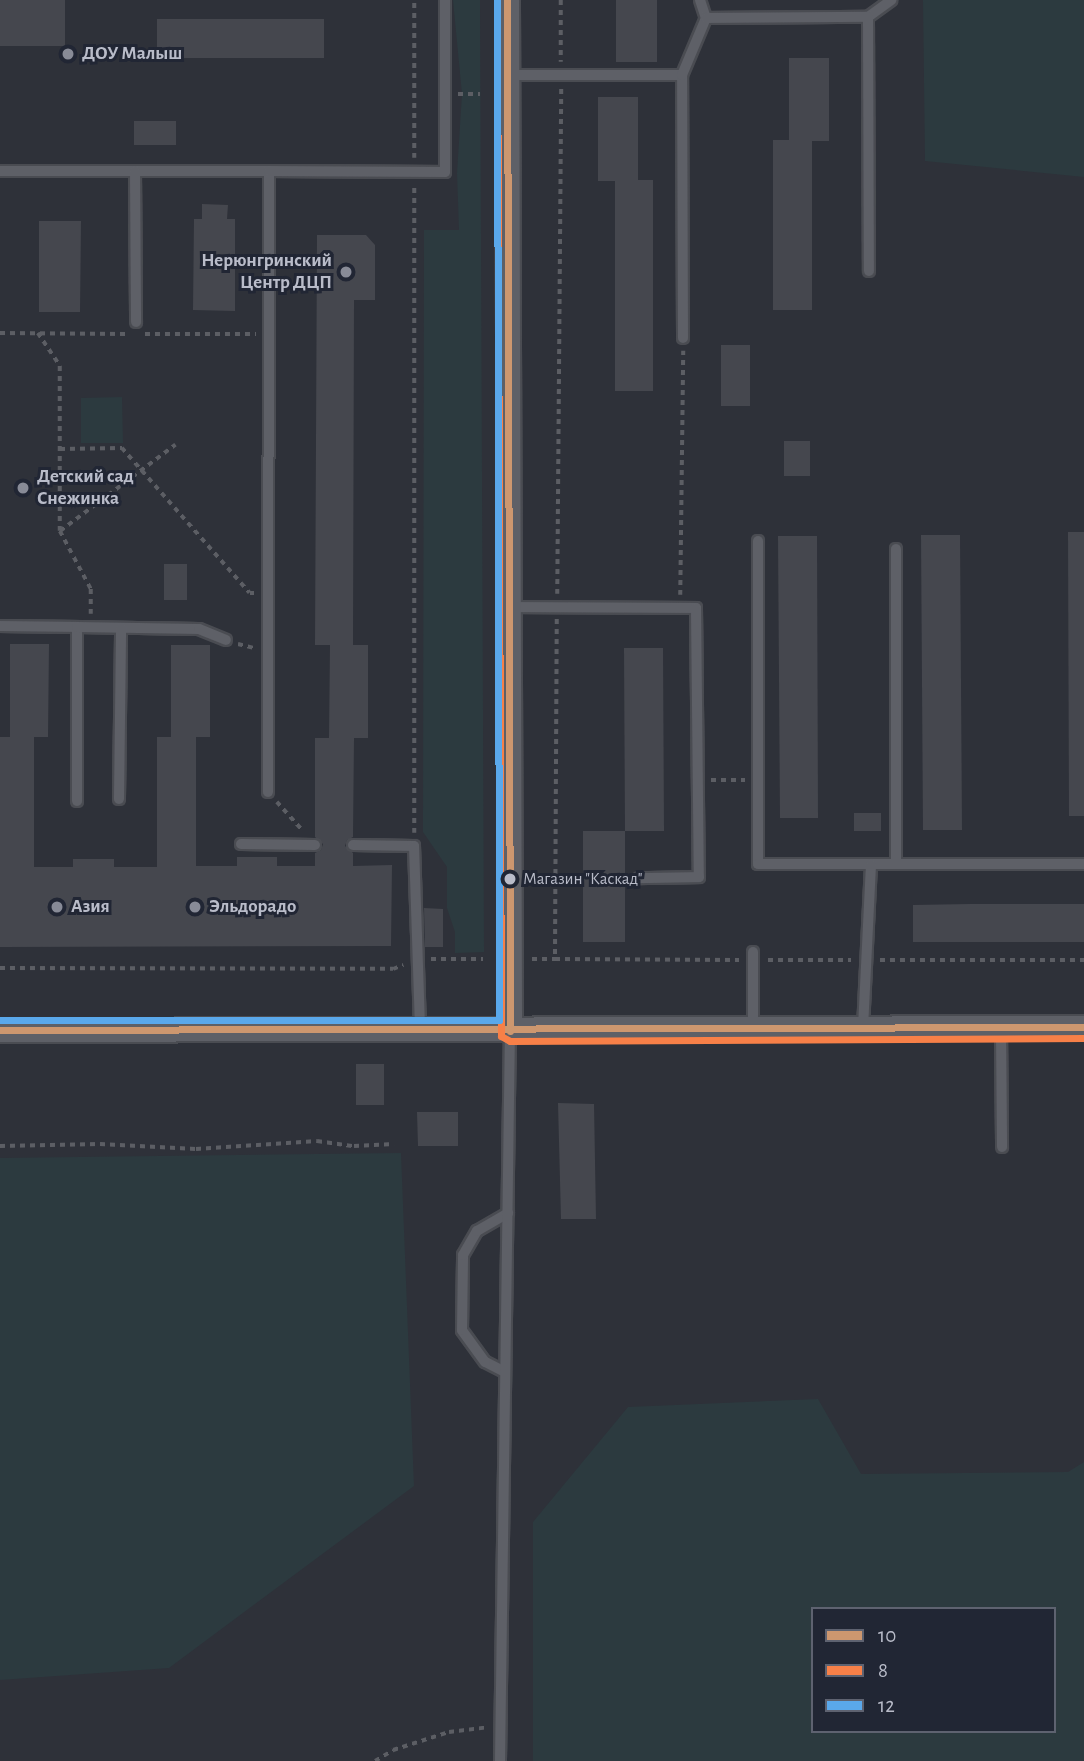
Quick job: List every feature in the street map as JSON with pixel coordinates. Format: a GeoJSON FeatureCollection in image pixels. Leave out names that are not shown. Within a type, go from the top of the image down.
{"type":"FeatureCollection","features":[{"type":"Feature","properties":{"kind":"street"},"geometry":{"type":"LineString","coordinates":[[507,0],[510,1031]]}},
{"type":"Feature","properties":{"kind":"street"},"geometry":{"type":"LineString","coordinates":[[0,1030],[510,1031],[1084,1027]]}},
{"type":"Feature","properties":{"kind":"lane"},"geometry":{"type":"LineString","coordinates":[[0,171],[445,172],[444,0]]}},
{"type":"Feature","properties":{"kind":"lane"},"geometry":{"type":"LineString","coordinates":[[683,338],[682,75],[706,18],[700,0]]}},
{"type":"Feature","properties":{"kind":"lane"},"geometry":{"type":"LineString","coordinates":[[706,18],[868,17],[891,0]]}},
{"type":"Feature","properties":{"kind":"lane"},"geometry":{"type":"LineString","coordinates":[[868,17],[869,271]]}},
{"type":"Feature","properties":{"kind":"lane"},"geometry":{"type":"LineString","coordinates":[[507,75],[682,75]]}},
{"type":"Feature","properties":{"kind":"lane"},"geometry":{"type":"LineString","coordinates":[[135,171],[136,322]]}},
{"type":"Feature","properties":{"kind":"lane"},"geometry":{"type":"LineString","coordinates":[[268,792],[269,171]]}},
{"type":"Feature","properties":{"kind":"lane"},"geometry":{"type":"LineString","coordinates":[[758,541],[758,863],[1084,863]]}},
{"type":"Feature","properties":{"kind":"lane"},"geometry":{"type":"LineString","coordinates":[[896,549],[896,863]]}},
{"type":"Feature","properties":{"kind":"lane"},"geometry":{"type":"LineString","coordinates":[[509,607],[696,608],[699,877],[639,878]]}},
{"type":"Feature","properties":{"kind":"lane"},"geometry":{"type":"LineString","coordinates":[[0,626],[199,629],[226,640]]}},
{"type":"Feature","properties":{"kind":"lane"},"geometry":{"type":"LineString","coordinates":[[77,801],[78,627]]}},
{"type":"Feature","properties":{"kind":"lane"},"geometry":{"type":"LineString","coordinates":[[119,799],[121,628]]}},
{"type":"Feature","properties":{"kind":"lane"},"geometry":{"type":"LineString","coordinates":[[241,844],[315,845]]}},
{"type":"Feature","properties":{"kind":"lane"},"geometry":{"type":"LineString","coordinates":[[353,845],[414,846],[420,1031]]}},
{"type":"Feature","properties":{"kind":"lane"},"geometry":{"type":"LineString","coordinates":[[863,1028],[871,863]]}},
{"type":"Feature","properties":{"kind":"lane"},"geometry":{"type":"LineString","coordinates":[[753,956],[753,1029]]}},
{"type":"Feature","properties":{"kind":"lane"},"geometry":{"type":"LineString","coordinates":[[1001,1028],[1002,1147]]}},
{"type":"Feature","properties":{"kind":"lane"},"geometry":{"type":"LineString","coordinates":[[500,1761],[510,1031]]}},
{"type":"Feature","properties":{"kind":"lane"},"geometry":{"type":"LineString","coordinates":[[505,1371],[485,1362],[462,1330],[463,1255],[477,1231],[508,1213]]}},
{"type":"Feature","properties":{"kind":"path"},"geometry":{"type":"LineString","coordinates":[[414,0],[414,846]]}},
{"type":"Feature","properties":{"kind":"path"},"geometry":{"type":"LineString","coordinates":[[555,959],[561,0]]}},
{"type":"Feature","properties":{"kind":"path"},"geometry":{"type":"LineString","coordinates":[[445,94],[480,94]]}},
{"type":"Feature","properties":{"kind":"path"},"geometry":{"type":"LineString","coordinates":[[0,333],[243,334]]}},
{"type":"Feature","properties":{"kind":"path"},"geometry":{"type":"LineString","coordinates":[[38,333],[60,366],[60,531],[91,589],[91,627]]}},
{"type":"Feature","properties":{"kind":"path"},"geometry":{"type":"LineString","coordinates":[[679,608],[683,338]]}},
{"type":"Feature","properties":{"kind":"path"},"geometry":{"type":"LineString","coordinates":[[60,531],[175,445]]}},
{"type":"Feature","properties":{"kind":"path"},"geometry":{"type":"LineString","coordinates":[[60,449],[122,448],[250,593]]}},
{"type":"Feature","properties":{"kind":"path"},"geometry":{"type":"LineString","coordinates":[[698,780],[758,780]]}},
{"type":"Feature","properties":{"kind":"path"},"geometry":{"type":"LineString","coordinates":[[268,792],[315,845]]}},
{"type":"Feature","properties":{"kind":"path"},"geometry":{"type":"LineString","coordinates":[[532,959],[753,956],[866,960],[1084,960]]}},
{"type":"Feature","properties":{"kind":"path"},"geometry":{"type":"LineString","coordinates":[[0,968],[393,969],[418,959],[483,959]]}},
{"type":"Feature","properties":{"kind":"path"},"geometry":{"type":"LineString","coordinates":[[0,1146],[100,1144],[196,1150],[317,1141],[354,1146],[394,1144]]}},
{"type":"Feature","properties":{"kind":"path"},"geometry":{"type":"LineString","coordinates":[[375,1761],[393,1750],[449,1732],[500,1725]]}},
{"type":"Feature","properties":{"kind":"shaded area"},"geometry":{"type":"Polygon","coordinates":[[[453,0],[480,0],[484,952],[455,953],[455,932],[447,908],[447,867],[423,832],[424,230],[459,230],[457,173],[462,94],[453,0]]]}},
{"type":"Feature","properties":{"kind":"shaded area"},"geometry":{"type":"Polygon","coordinates":[[[923,0],[1084,0],[1084,177],[925,161],[923,0]]]}},
{"type":"Feature","properties":{"kind":"shaded area"},"geometry":{"type":"Polygon","coordinates":[[[122,397],[123,443],[81,443],[81,398],[122,397]]]}},
{"type":"Feature","properties":{"kind":"shaded area"},"geometry":{"type":"Polygon","coordinates":[[[401,1153],[414,1486],[169,1668],[0,1680],[0,1158],[401,1153]]]}},
{"type":"Feature","properties":{"kind":"shaded area"},"geometry":{"type":"Polygon","coordinates":[[[818,1399],[861,1474],[1068,1472],[1084,1462],[1084,1761],[533,1761],[533,1522],[628,1407],[818,1399]]]}},
{"type":"Feature","properties":{"kind":"building"},"geometry":{"type":"Polygon","coordinates":[[[0,0],[65,0],[65,46],[0,46],[0,0]]]}},
{"type":"Feature","properties":{"kind":"building"},"geometry":{"type":"Polygon","coordinates":[[[616,0],[657,0],[657,62],[616,62],[616,0]]]}},
{"type":"Feature","properties":{"kind":"building"},"geometry":{"type":"Polygon","coordinates":[[[157,19],[324,19],[324,58],[157,58],[157,19]]]}},
{"type":"Feature","properties":{"kind":"building"},"geometry":{"type":"Polygon","coordinates":[[[789,58],[829,58],[829,141],[812,141],[812,310],[773,310],[773,140],[789,140],[789,58]]]}},
{"type":"Feature","properties":{"kind":"building"},"geometry":{"type":"Polygon","coordinates":[[[598,97],[638,97],[638,180],[653,180],[653,391],[615,391],[615,181],[598,181],[598,97]]]}},
{"type":"Feature","properties":{"kind":"building"},"geometry":{"type":"Polygon","coordinates":[[[134,121],[176,121],[176,145],[134,145],[134,121]]]}},
{"type":"Feature","properties":{"kind":"building"},"geometry":{"type":"Polygon","coordinates":[[[202,204],[228,205],[227,219],[235,219],[235,311],[193,310],[194,219],[202,219],[202,204]]]}},
{"type":"Feature","properties":{"kind":"building"},"geometry":{"type":"Polygon","coordinates":[[[39,221],[81,221],[80,312],[39,312],[39,221]]]}},
{"type":"Feature","properties":{"kind":"building"},"geometry":{"type":"Polygon","coordinates":[[[317,235],[366,235],[375,245],[375,300],[354,300],[353,645],[368,645],[368,738],[354,738],[353,837],[347,840],[345,846],[353,853],[353,866],[392,865],[391,946],[0,947],[0,737],[10,737],[10,644],[49,644],[48,737],[34,737],[34,867],[73,867],[73,859],[114,859],[114,867],[157,867],[157,737],[171,737],[171,645],[210,645],[210,737],[196,737],[196,866],[237,866],[237,857],[277,857],[277,866],[315,866],[315,853],[321,850],[323,844],[315,837],[315,738],[329,738],[330,645],[315,645],[317,235]]]}},
{"type":"Feature","properties":{"kind":"building"},"geometry":{"type":"Polygon","coordinates":[[[721,345],[750,345],[750,406],[721,406],[721,345]]]}},
{"type":"Feature","properties":{"kind":"building"},"geometry":{"type":"Polygon","coordinates":[[[784,441],[810,441],[810,476],[784,476],[784,441]]]}},
{"type":"Feature","properties":{"kind":"building"},"geometry":{"type":"Polygon","coordinates":[[[1068,532],[1084,532],[1084,816],[1069,816],[1068,532]]]}},
{"type":"Feature","properties":{"kind":"building"},"geometry":{"type":"Polygon","coordinates":[[[921,535],[960,535],[962,830],[923,830],[921,535]]]}},
{"type":"Feature","properties":{"kind":"building"},"geometry":{"type":"Polygon","coordinates":[[[778,536],[817,536],[818,818],[780,818],[778,536]]]}},
{"type":"Feature","properties":{"kind":"building"},"geometry":{"type":"Polygon","coordinates":[[[164,564],[187,564],[187,600],[164,600],[164,564]]]}},
{"type":"Feature","properties":{"kind":"building"},"geometry":{"type":"Polygon","coordinates":[[[624,648],[663,648],[664,831],[625,831],[624,648]]]}},
{"type":"Feature","properties":{"kind":"building"},"geometry":{"type":"Polygon","coordinates":[[[854,813],[881,813],[881,831],[854,831],[854,813]]]}},
{"type":"Feature","properties":{"kind":"building"},"geometry":{"type":"Polygon","coordinates":[[[583,831],[625,831],[625,942],[583,942],[583,831]]]}},
{"type":"Feature","properties":{"kind":"building"},"geometry":{"type":"Polygon","coordinates":[[[1084,904],[1084,942],[913,942],[913,905],[1084,904]]]}},
{"type":"Feature","properties":{"kind":"building"},"geometry":{"type":"Polygon","coordinates":[[[424,908],[443,909],[443,947],[425,947],[424,908]]]}},
{"type":"Feature","properties":{"kind":"building"},"geometry":{"type":"Polygon","coordinates":[[[356,1064],[384,1064],[384,1105],[356,1105],[356,1064]]]}},
{"type":"Feature","properties":{"kind":"building"},"geometry":{"type":"Polygon","coordinates":[[[558,1103],[594,1104],[596,1219],[561,1219],[558,1103]]]}},
{"type":"Feature","properties":{"kind":"building"},"geometry":{"type":"Polygon","coordinates":[[[417,1112],[458,1112],[458,1146],[418,1146],[417,1112]]]}},
{"type":"Feature","properties":{"kind":"transit line","name":"8"},"geometry":{"type":"LineString","coordinates":[[497,0],[501,1036],[510,1041],[1084,1038]]}},
{"type":"Feature","properties":{"kind":"transit line","name":"12"},"geometry":{"type":"LineString","coordinates":[[0,1020],[499,1020],[497,0]]}},
{"type":"Feature","properties":{"kind":"transit line","name":"10"},"geometry":{"type":"LineString","coordinates":[[507,0],[510,1031]]}},
{"type":"Feature","properties":{"kind":"transit line","name":"10"},"geometry":{"type":"LineString","coordinates":[[0,1030],[1084,1027]]}},
{"type":"Feature","properties":{"kind":"place","name":"ДОУ Малыш"},"geometry":{"type":"Point","coordinates":[68,54]}},
{"type":"Feature","properties":{"kind":"place","name":"Нерюнгринский Центр ДЦП"},"geometry":{"type":"Point","coordinates":[346,272]}},
{"type":"Feature","properties":{"kind":"place","name":"Детский сад Снежинка"},"geometry":{"type":"Point","coordinates":[23,488]}},
{"type":"Feature","properties":{"kind":"place","name":"Магазин \"Каскад\""},"geometry":{"type":"Point","coordinates":[510,879]}},
{"type":"Feature","properties":{"kind":"place","name":"Азия"},"geometry":{"type":"Point","coordinates":[57,907]}},
{"type":"Feature","properties":{"kind":"place","name":"Эльдорадо"},"geometry":{"type":"Point","coordinates":[195,907]}}]}
